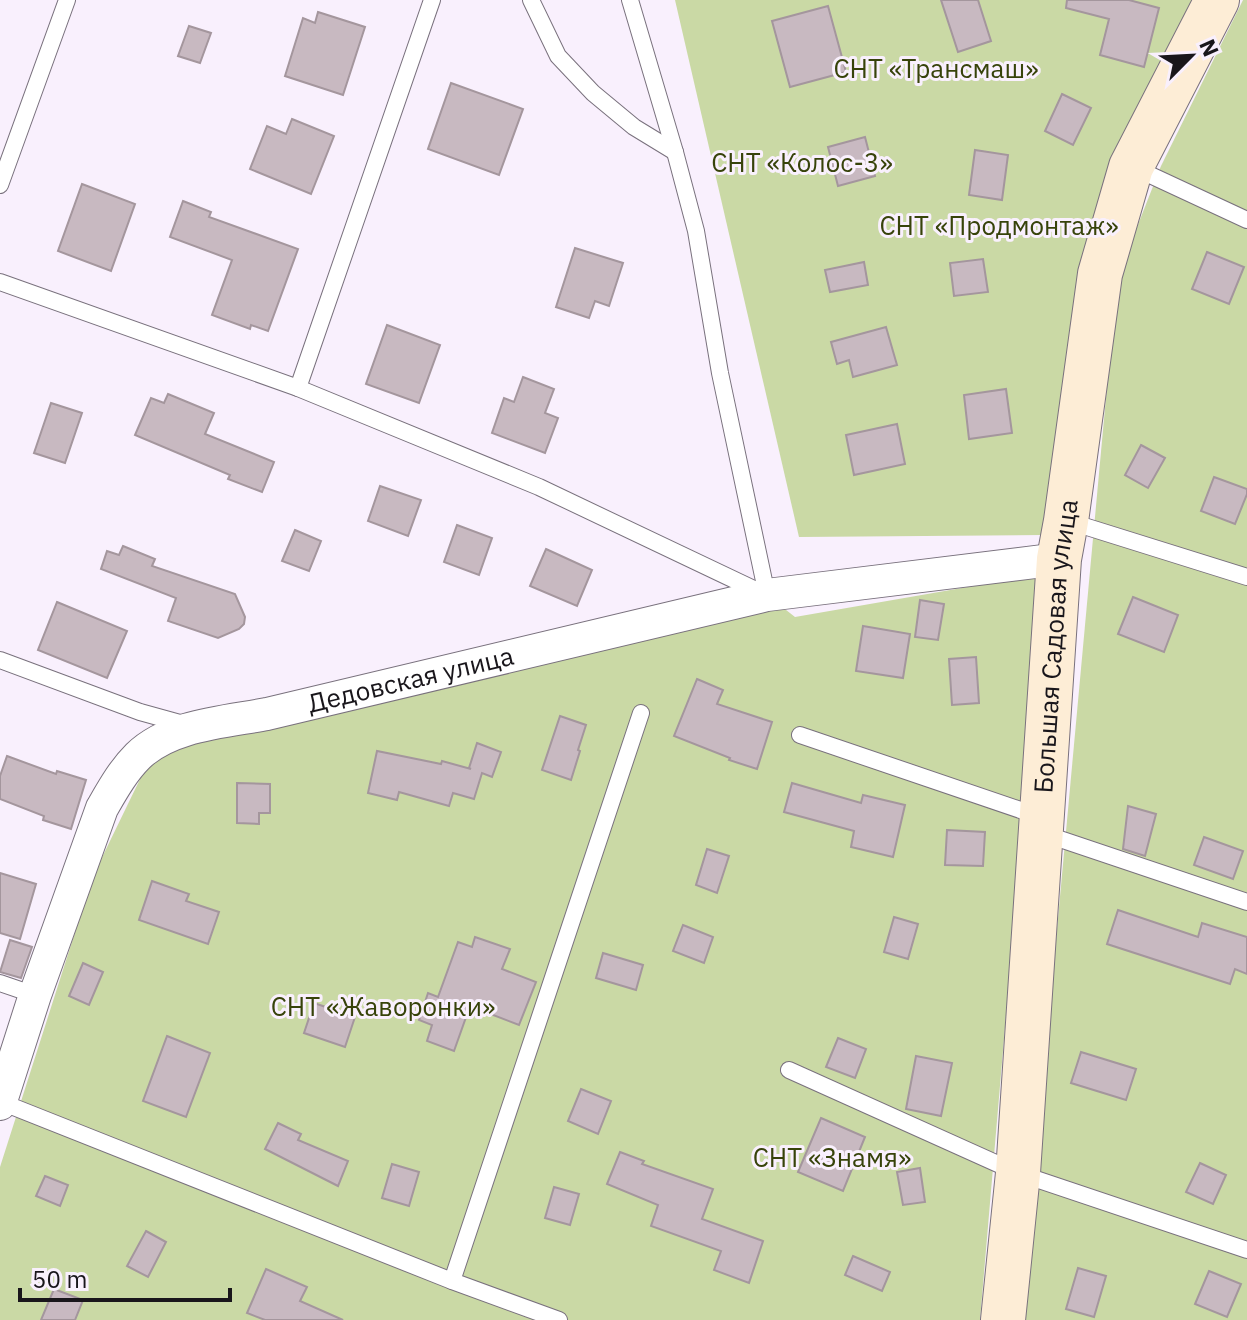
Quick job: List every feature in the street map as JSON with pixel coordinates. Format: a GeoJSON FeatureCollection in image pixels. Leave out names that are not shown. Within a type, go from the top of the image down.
{"type":"FeatureCollection","features":[{"type":"Feature","properties":{"kind":"street","name":"Большая Садовая улица"},"geometry":{"type":"LineString","coordinates":[[1003,1320],[1018,1173],[1062,540],[1100,274],[1131,167],[1217,0]]}},
{"type":"Feature","properties":{"kind":"street","name":"Дедовская улица"},"geometry":{"type":"LineString","coordinates":[[0,1103],[102,808],[118,779],[138,756],[159,740],[198,728],[767,595],[1062,540]]}},
{"type":"Feature","properties":{"kind":"lane"},"geometry":{"type":"LineString","coordinates":[[0,185],[67,0]]}},
{"type":"Feature","properties":{"kind":"lane"},"geometry":{"type":"LineString","coordinates":[[298,388],[432,0]]}},
{"type":"Feature","properties":{"kind":"lane"},"geometry":{"type":"LineString","coordinates":[[531,0],[558,56],[593,93],[634,127],[675,152]]}},
{"type":"Feature","properties":{"kind":"lane"},"geometry":{"type":"LineString","coordinates":[[630,0],[696,231],[720,373],[767,595]]}},
{"type":"Feature","properties":{"kind":"lane"},"geometry":{"type":"LineString","coordinates":[[1131,167],[1247,220]]}},
{"type":"Feature","properties":{"kind":"lane"},"geometry":{"type":"LineString","coordinates":[[0,282],[298,388],[539,487],[767,595]]}},
{"type":"Feature","properties":{"kind":"lane"},"geometry":{"type":"LineString","coordinates":[[1062,540],[1247,577]]}},
{"type":"Feature","properties":{"kind":"lane"},"geometry":{"type":"LineString","coordinates":[[0,660],[140,712],[198,728]]}},
{"type":"Feature","properties":{"kind":"lane"},"geometry":{"type":"LineString","coordinates":[[452,1281],[641,713]]}},
{"type":"Feature","properties":{"kind":"lane"},"geometry":{"type":"LineString","coordinates":[[800,735],[1247,902]]}},
{"type":"Feature","properties":{"kind":"lane"},"geometry":{"type":"LineString","coordinates":[[0,983],[35,995]]}},
{"type":"Feature","properties":{"kind":"lane"},"geometry":{"type":"LineString","coordinates":[[789,1070],[1018,1173],[1247,1250]]}},
{"type":"Feature","properties":{"kind":"lane"},"geometry":{"type":"LineString","coordinates":[[0,1103],[559,1320]]}},
{"type":"Feature","properties":{"kind":"green space"},"geometry":{"type":"Polygon","coordinates":[[[675,0],[1196,0],[1042,535],[799,537],[675,0]]]}},
{"type":"Feature","properties":{"kind":"green space"},"geometry":{"type":"Polygon","coordinates":[[[1243,0],[1247,0],[1247,1320],[1021,1320],[1117,278],[1161,166],[1243,0]]]}},
{"type":"Feature","properties":{"kind":"green space","name":"СНТ «Жаворонки»"},"geometry":{"type":"Polygon","coordinates":[[[1037,575],[1026,781],[980,1320],[0,1320],[0,1167],[93,876],[159,740],[767,595],[795,617],[1037,575]]]}},
{"type":"Feature","properties":{"kind":"building"},"geometry":{"type":"Polygon","coordinates":[[[941,0],[978,0],[991,41],[958,52],[941,0]]]}},
{"type":"Feature","properties":{"kind":"building"},"geometry":{"type":"Polygon","coordinates":[[[1067,0],[1129,0],[1159,8],[1144,67],[1100,55],[1109,19],[1066,8],[1067,0]]]}},
{"type":"Feature","properties":{"kind":"building"},"geometry":{"type":"Polygon","coordinates":[[[828,6],[846,72],[790,87],[772,21],[828,6]]]}},
{"type":"Feature","properties":{"kind":"building"},"geometry":{"type":"Polygon","coordinates":[[[318,12],[365,27],[343,95],[285,76],[303,18],[315,23],[318,12]]]}},
{"type":"Feature","properties":{"kind":"building"},"geometry":{"type":"Polygon","coordinates":[[[189,26],[211,33],[200,63],[178,56],[189,26]]]}},
{"type":"Feature","properties":{"kind":"building"},"geometry":{"type":"Polygon","coordinates":[[[451,83],[523,109],[499,175],[428,149],[451,83]]]}},
{"type":"Feature","properties":{"kind":"building"},"geometry":{"type":"Polygon","coordinates":[[[1062,94],[1091,108],[1073,145],[1045,131],[1062,94]]]}},
{"type":"Feature","properties":{"kind":"building"},"geometry":{"type":"Polygon","coordinates":[[[292,119],[334,136],[311,194],[250,169],[267,126],[286,134],[292,119]]]}},
{"type":"Feature","properties":{"kind":"building"},"geometry":{"type":"Polygon","coordinates":[[[865,137],[875,176],[838,186],[828,147],[865,137]]]}},
{"type":"Feature","properties":{"kind":"building"},"geometry":{"type":"Polygon","coordinates":[[[975,150],[1008,155],[1002,200],[969,195],[975,150]]]}},
{"type":"Feature","properties":{"kind":"building"},"geometry":{"type":"Polygon","coordinates":[[[82,184],[135,204],[111,271],[58,251],[82,184]]]}},
{"type":"Feature","properties":{"kind":"building"},"geometry":{"type":"Polygon","coordinates":[[[183,201],[211,212],[209,217],[298,249],[268,331],[251,325],[250,329],[212,315],[232,260],[170,237],[183,201]]]}},
{"type":"Feature","properties":{"kind":"building"},"geometry":{"type":"Polygon","coordinates":[[[575,248],[623,263],[609,306],[595,301],[589,318],[556,307],[575,248]]]}},
{"type":"Feature","properties":{"kind":"building"},"geometry":{"type":"Polygon","coordinates":[[[1207,252],[1244,267],[1229,304],[1192,289],[1207,252]]]}},
{"type":"Feature","properties":{"kind":"building"},"geometry":{"type":"Polygon","coordinates":[[[983,259],[988,292],[954,296],[950,263],[983,259]]]}},
{"type":"Feature","properties":{"kind":"building"},"geometry":{"type":"Polygon","coordinates":[[[864,262],[868,285],[830,292],[825,270],[864,262]]]}},
{"type":"Feature","properties":{"kind":"building"},"geometry":{"type":"Polygon","coordinates":[[[387,325],[440,345],[419,403],[366,384],[387,325]]]}},
{"type":"Feature","properties":{"kind":"building"},"geometry":{"type":"Polygon","coordinates":[[[886,327],[897,365],[853,377],[849,360],[837,364],[831,342],[886,327]]]}},
{"type":"Feature","properties":{"kind":"building"},"geometry":{"type":"Polygon","coordinates":[[[523,377],[554,389],[545,413],[558,418],[545,453],[492,433],[504,398],[514,402],[523,377]]]}},
{"type":"Feature","properties":{"kind":"building"},"geometry":{"type":"Polygon","coordinates":[[[1006,389],[1012,433],[969,439],[964,395],[1006,389]]]}},
{"type":"Feature","properties":{"kind":"building"},"geometry":{"type":"Polygon","coordinates":[[[168,394],[214,413],[205,434],[274,462],[262,492],[228,479],[230,475],[135,435],[151,398],[164,403],[168,394]]]}},
{"type":"Feature","properties":{"kind":"building"},"geometry":{"type":"Polygon","coordinates":[[[51,403],[82,413],[65,463],[34,453],[51,403]]]}},
{"type":"Feature","properties":{"kind":"building"},"geometry":{"type":"Polygon","coordinates":[[[897,424],[905,464],[854,475],[846,435],[897,424]]]}},
{"type":"Feature","properties":{"kind":"building"},"geometry":{"type":"Polygon","coordinates":[[[1141,445],[1165,458],[1148,488],[1125,475],[1141,445]]]}},
{"type":"Feature","properties":{"kind":"building"},"geometry":{"type":"Polygon","coordinates":[[[1214,477],[1247,489],[1235,524],[1201,511],[1214,477]]]}},
{"type":"Feature","properties":{"kind":"building"},"geometry":{"type":"Polygon","coordinates":[[[380,486],[421,500],[408,536],[368,521],[380,486]]]}},
{"type":"Feature","properties":{"kind":"building"},"geometry":{"type":"Polygon","coordinates":[[[457,525],[492,538],[479,575],[444,562],[457,525]]]}},
{"type":"Feature","properties":{"kind":"building"},"geometry":{"type":"Polygon","coordinates":[[[295,530],[321,541],[309,571],[282,561],[295,530]]]}},
{"type":"Feature","properties":{"kind":"building"},"geometry":{"type":"Polygon","coordinates":[[[123,546],[155,559],[152,566],[235,594],[245,617],[244,624],[218,638],[168,621],[176,598],[101,569],[107,551],[119,555],[123,546]]]}},
{"type":"Feature","properties":{"kind":"building"},"geometry":{"type":"Polygon","coordinates":[[[546,549],[592,570],[577,606],[530,586],[546,549]]]}},
{"type":"Feature","properties":{"kind":"building"},"geometry":{"type":"Polygon","coordinates":[[[1133,597],[1178,615],[1164,652],[1118,634],[1133,597]]]}},
{"type":"Feature","properties":{"kind":"building"},"geometry":{"type":"Polygon","coordinates":[[[920,600],[944,604],[938,640],[915,637],[920,600]]]}},
{"type":"Feature","properties":{"kind":"building"},"geometry":{"type":"Polygon","coordinates":[[[57,602],[127,631],[107,678],[38,650],[57,602]]]}},
{"type":"Feature","properties":{"kind":"building"},"geometry":{"type":"Polygon","coordinates":[[[863,626],[910,634],[903,678],[856,671],[863,626]]]}},
{"type":"Feature","properties":{"kind":"building"},"geometry":{"type":"Polygon","coordinates":[[[976,657],[979,703],[952,705],[949,659],[976,657]]]}},
{"type":"Feature","properties":{"kind":"building"},"geometry":{"type":"Polygon","coordinates":[[[697,679],[723,690],[717,704],[772,722],[757,769],[674,736],[697,679]]]}},
{"type":"Feature","properties":{"kind":"building"},"geometry":{"type":"Polygon","coordinates":[[[560,716],[586,725],[571,780],[542,770],[560,716]]]}},
{"type":"Feature","properties":{"kind":"building"},"geometry":{"type":"Polygon","coordinates":[[[477,743],[501,752],[492,777],[482,773],[474,799],[453,793],[449,806],[399,792],[397,800],[368,793],[377,751],[441,764],[442,761],[471,769],[477,743]]]}},
{"type":"Feature","properties":{"kind":"building"},"geometry":{"type":"Polygon","coordinates":[[[7,756],[56,774],[57,771],[86,780],[71,829],[43,820],[44,816],[0,799],[0,776],[7,756]]]}},
{"type":"Feature","properties":{"kind":"building"},"geometry":{"type":"Polygon","coordinates":[[[237,783],[270,784],[270,813],[259,813],[259,824],[237,823],[237,783]]]}},
{"type":"Feature","properties":{"kind":"building"},"geometry":{"type":"Polygon","coordinates":[[[792,783],[861,803],[863,795],[905,805],[893,857],[851,847],[854,831],[784,812],[792,783]]]}},
{"type":"Feature","properties":{"kind":"building"},"geometry":{"type":"Polygon","coordinates":[[[1128,806],[1156,814],[1145,856],[1123,849],[1128,806]]]}},
{"type":"Feature","properties":{"kind":"building"},"geometry":{"type":"Polygon","coordinates":[[[947,830],[985,832],[983,866],[945,865],[947,830]]]}},
{"type":"Feature","properties":{"kind":"building"},"geometry":{"type":"Polygon","coordinates":[[[1204,837],[1243,851],[1233,879],[1194,865],[1204,837]]]}},
{"type":"Feature","properties":{"kind":"building"},"geometry":{"type":"Polygon","coordinates":[[[707,849],[729,856],[717,893],[696,885],[707,849]]]}},
{"type":"Feature","properties":{"kind":"building"},"geometry":{"type":"Polygon","coordinates":[[[0,873],[36,884],[20,939],[0,933],[0,873]]]}},
{"type":"Feature","properties":{"kind":"building"},"geometry":{"type":"Polygon","coordinates":[[[152,881],[189,894],[186,901],[219,912],[208,944],[139,920],[152,881]]]}},
{"type":"Feature","properties":{"kind":"building"},"geometry":{"type":"Polygon","coordinates":[[[1118,910],[1198,937],[1202,923],[1247,937],[1247,974],[1235,969],[1230,984],[1107,944],[1118,910]]]}},
{"type":"Feature","properties":{"kind":"building"},"geometry":{"type":"Polygon","coordinates":[[[894,917],[918,924],[908,959],[884,952],[894,917]]]}},
{"type":"Feature","properties":{"kind":"building"},"geometry":{"type":"Polygon","coordinates":[[[683,925],[713,937],[704,963],[673,951],[683,925]]]}},
{"type":"Feature","properties":{"kind":"building"},"geometry":{"type":"Polygon","coordinates":[[[475,937],[510,949],[502,969],[536,982],[519,1025],[470,1006],[454,1051],[427,1041],[432,1025],[419,1020],[428,993],[438,997],[458,942],[472,947],[475,937]]]}},
{"type":"Feature","properties":{"kind":"building"},"geometry":{"type":"Polygon","coordinates":[[[10,940],[32,947],[21,978],[0,972],[10,940]]]}},
{"type":"Feature","properties":{"kind":"building"},"geometry":{"type":"Polygon","coordinates":[[[603,953],[643,965],[636,990],[596,978],[603,953]]]}},
{"type":"Feature","properties":{"kind":"building"},"geometry":{"type":"Polygon","coordinates":[[[83,963],[103,972],[89,1005],[69,996],[83,963]]]}},
{"type":"Feature","properties":{"kind":"building"},"geometry":{"type":"Polygon","coordinates":[[[314,1003],[355,1017],[345,1047],[304,1033],[314,1003]]]}},
{"type":"Feature","properties":{"kind":"building"},"geometry":{"type":"Polygon","coordinates":[[[167,1036],[210,1053],[186,1117],[143,1101],[167,1036]]]}},
{"type":"Feature","properties":{"kind":"building"},"geometry":{"type":"Polygon","coordinates":[[[838,1038],[866,1049],[855,1078],[826,1067],[838,1038]]]}},
{"type":"Feature","properties":{"kind":"building"},"geometry":{"type":"Polygon","coordinates":[[[1081,1052],[1136,1069],[1126,1100],[1071,1083],[1081,1052]]]}},
{"type":"Feature","properties":{"kind":"building"},"geometry":{"type":"Polygon","coordinates":[[[916,1056],[952,1063],[941,1116],[906,1109],[916,1056]]]}},
{"type":"Feature","properties":{"kind":"building"},"geometry":{"type":"Polygon","coordinates":[[[581,1089],[611,1101],[598,1134],[568,1121],[581,1089]]]}},
{"type":"Feature","properties":{"kind":"building"},"geometry":{"type":"Polygon","coordinates":[[[821,1118],[865,1137],[843,1191],[798,1172],[821,1118]]]}},
{"type":"Feature","properties":{"kind":"building"},"geometry":{"type":"Polygon","coordinates":[[[278,1123],[301,1134],[298,1140],[348,1161],[338,1186],[265,1149],[278,1123]]]}},
{"type":"Feature","properties":{"kind":"building"},"geometry":{"type":"Polygon","coordinates":[[[620,1152],[644,1161],[642,1164],[713,1189],[702,1219],[763,1241],[749,1283],[714,1270],[721,1251],[651,1226],[658,1205],[607,1184],[620,1152]]]}},
{"type":"Feature","properties":{"kind":"building"},"geometry":{"type":"Polygon","coordinates":[[[1200,1163],[1226,1175],[1213,1204],[1186,1192],[1200,1163]]]}},
{"type":"Feature","properties":{"kind":"building"},"geometry":{"type":"Polygon","coordinates":[[[392,1164],[419,1172],[409,1206],[382,1198],[392,1164]]]}},
{"type":"Feature","properties":{"kind":"building"},"geometry":{"type":"Polygon","coordinates":[[[920,1168],[925,1202],[903,1205],[897,1172],[920,1168]]]}},
{"type":"Feature","properties":{"kind":"building"},"geometry":{"type":"Polygon","coordinates":[[[45,1176],[68,1185],[60,1206],[36,1196],[45,1176]]]}},
{"type":"Feature","properties":{"kind":"building"},"geometry":{"type":"Polygon","coordinates":[[[554,1187],[579,1194],[570,1225],[545,1218],[554,1187]]]}},
{"type":"Feature","properties":{"kind":"building"},"geometry":{"type":"Polygon","coordinates":[[[146,1231],[166,1242],[148,1277],[127,1266],[146,1231]]]}},
{"type":"Feature","properties":{"kind":"building"},"geometry":{"type":"Polygon","coordinates":[[[853,1256],[890,1272],[882,1291],[845,1275],[853,1256]]]}},
{"type":"Feature","properties":{"kind":"building"},"geometry":{"type":"Polygon","coordinates":[[[1078,1268],[1106,1276],[1094,1317],[1066,1309],[1078,1268]]]}},
{"type":"Feature","properties":{"kind":"building"},"geometry":{"type":"Polygon","coordinates":[[[266,1269],[307,1287],[300,1301],[343,1320],[265,1320],[247,1313],[266,1269]]]}},
{"type":"Feature","properties":{"kind":"building"},"geometry":{"type":"Polygon","coordinates":[[[1209,1271],[1241,1284],[1227,1317],[1195,1304],[1209,1271]]]}},
{"type":"Feature","properties":{"kind":"building"},"geometry":{"type":"Polygon","coordinates":[[[54,1289],[83,1300],[75,1320],[41,1320],[54,1289]]]}},
{"type":"Feature","properties":{"kind":"park label","name":"СНТ «Трансмаш»"},"geometry":{"type":"Point","coordinates":[936,69]}},
{"type":"Feature","properties":{"kind":"park label","name":"СНТ «Колос-3»"},"geometry":{"type":"Point","coordinates":[802,163]}},
{"type":"Feature","properties":{"kind":"park label","name":"СНТ «Продмонтаж»"},"geometry":{"type":"Point","coordinates":[999,226]}},
{"type":"Feature","properties":{"kind":"park label","name":"СНТ «Знамя»"},"geometry":{"type":"Point","coordinates":[832,1158]}}]}
